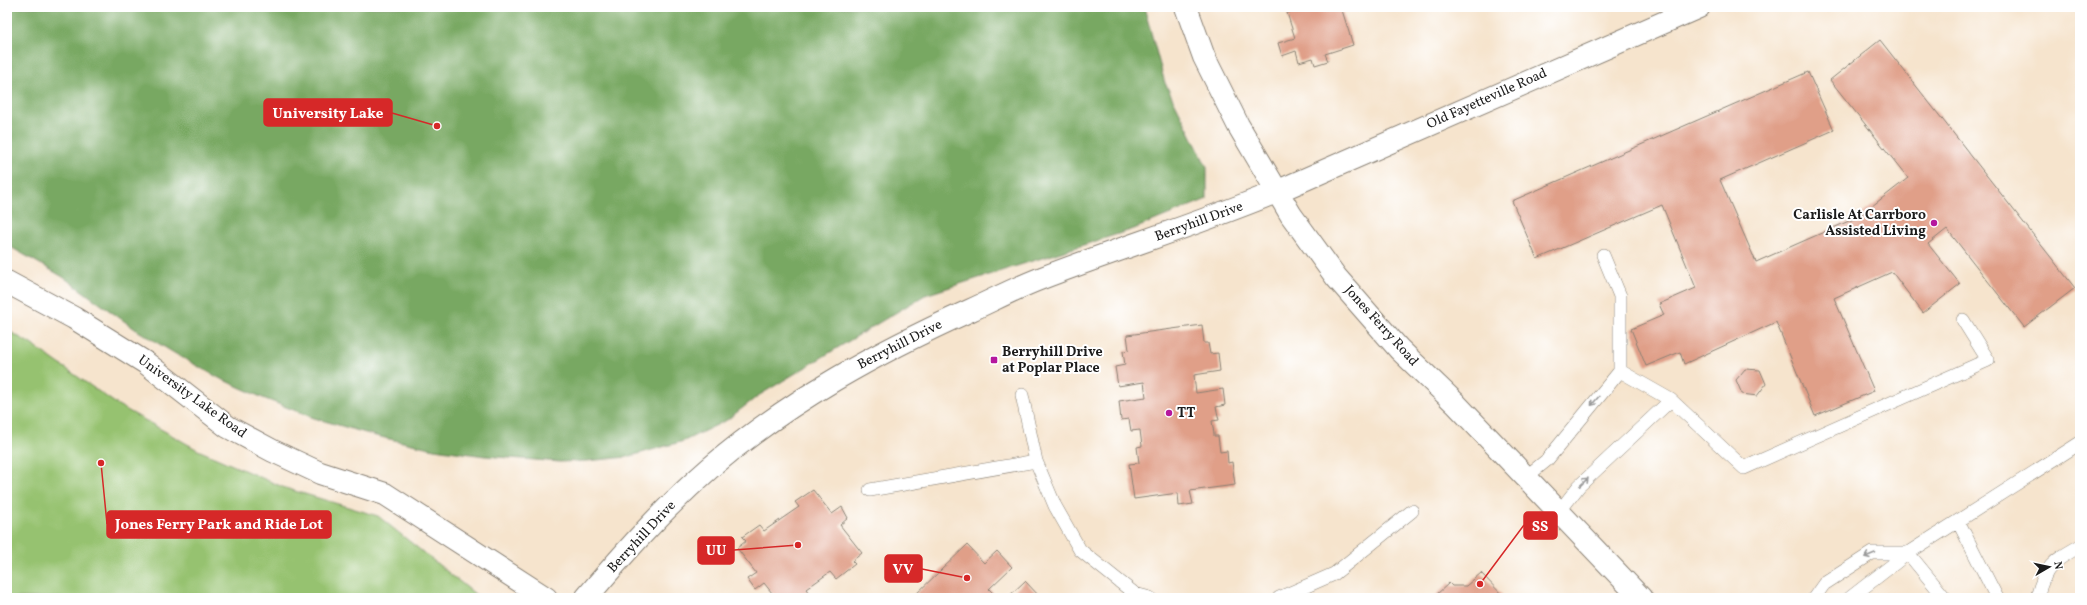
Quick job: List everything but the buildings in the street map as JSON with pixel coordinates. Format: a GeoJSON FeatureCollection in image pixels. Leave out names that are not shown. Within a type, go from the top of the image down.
{"type":"FeatureCollection","features":[{"type":"Feature","properties":{"kind":"street","name":"Jones Ferry Road"},"geometry":{"type":"LineString","coordinates":[[1186,7],[1204,57],[1234,118],[1276,192],[1336,277],[1393,342],[1456,403],[1641,598]]}},
{"type":"Feature","properties":{"kind":"street","name":"Old Fayetteville Road"},"geometry":{"type":"LineString","coordinates":[[1276,192],[1699,7]]}},
{"type":"Feature","properties":{"kind":"street","name":"Berryhill Drive"},"geometry":{"type":"LineString","coordinates":[[586,598],[642,533],[710,468],[769,421],[840,376],[916,334],[1041,278],[1230,211],[1276,192]]}},
{"type":"Feature","properties":{"kind":"street","name":"University Lake Road"},"geometry":{"type":"LineString","coordinates":[[7,282],[74,318],[146,363],[228,427],[273,451],[320,473],[385,494],[546,598]]}},
{"type":"Feature","properties":{"kind":"lane"},"geometry":{"type":"LineString","coordinates":[[1526,477],[1547,460],[1620,371],[1620,296],[1603,254]]}},
{"type":"Feature","properties":{"kind":"lane"},"geometry":{"type":"LineString","coordinates":[[1620,371],[1671,400],[1744,468],[1988,360],[1963,320]]}},
{"type":"Feature","properties":{"kind":"lane"},"geometry":{"type":"LineString","coordinates":[[1022,395],[1036,461],[1055,506],[1080,550],[1134,594],[1150,598]]}},
{"type":"Feature","properties":{"kind":"lane"},"geometry":{"type":"LineString","coordinates":[[1559,512],[1579,486],[1671,400]]}},
{"type":"Feature","properties":{"kind":"lane"},"geometry":{"type":"LineString","coordinates":[[1850,598],[1908,553],[2080,443]]}},
{"type":"Feature","properties":{"kind":"lane"},"geometry":{"type":"LineString","coordinates":[[870,490],[1036,461]]}},
{"type":"Feature","properties":{"kind":"lane"},"geometry":{"type":"LineString","coordinates":[[1279,598],[1334,574],[1412,511]]}},
{"type":"Feature","properties":{"kind":"lane"},"geometry":{"type":"LineString","coordinates":[[1958,520],[1997,598]]}},
{"type":"Feature","properties":{"kind":"lane"},"geometry":{"type":"LineString","coordinates":[[2037,598],[2041,582],[2053,561],[2080,546]]}},
{"type":"Feature","properties":{"kind":"lane"},"geometry":{"type":"LineString","coordinates":[[1814,598],[1824,584],[1872,553],[1908,553]]}},
{"type":"Feature","properties":{"kind":"lane"},"geometry":{"type":"LineString","coordinates":[[1908,553],[1945,598]]}},
{"type":"Feature","properties":{"kind":"green space"},"geometry":{"type":"Polygon","coordinates":[[[7,7],[1144,7],[1165,83],[1207,167],[1207,199],[1134,229],[925,295],[758,396],[727,420],[684,441],[627,457],[560,462],[485,456],[434,449],[376,436],[314,418],[263,398],[219,378],[135,329],[63,277],[7,245],[7,7]]]}},
{"type":"Feature","properties":{"kind":"green space"},"geometry":{"type":"Polygon","coordinates":[[[7,330],[31,344],[118,405],[198,450],[285,488],[378,516],[480,598],[7,598],[7,330]]]}},
{"type":"Feature","properties":{"kind":"place","name":"University Lake"},"geometry":{"type":"Point","coordinates":[437,126]}},
{"type":"Feature","properties":{"kind":"place","name":"Carlisle At Carrboro Assisted Living"},"geometry":{"type":"Point","coordinates":[1934,223]}},
{"type":"Feature","properties":{"kind":"place","name":"Berryhill Drive at Poplar Place"},"geometry":{"type":"Point","coordinates":[994,360]}},
{"type":"Feature","properties":{"kind":"place","name":"TT"},"geometry":{"type":"Point","coordinates":[1169,413]}},
{"type":"Feature","properties":{"kind":"place","name":"Jones Ferry Park and Ride Lot"},"geometry":{"type":"Point","coordinates":[101,463]}},
{"type":"Feature","properties":{"kind":"place","name":"UU"},"geometry":{"type":"Point","coordinates":[798,545]}},
{"type":"Feature","properties":{"kind":"place","name":"VV"},"geometry":{"type":"Point","coordinates":[967,578]}},
{"type":"Feature","properties":{"kind":"place","name":"SS"},"geometry":{"type":"Point","coordinates":[1480,584]}}]}
